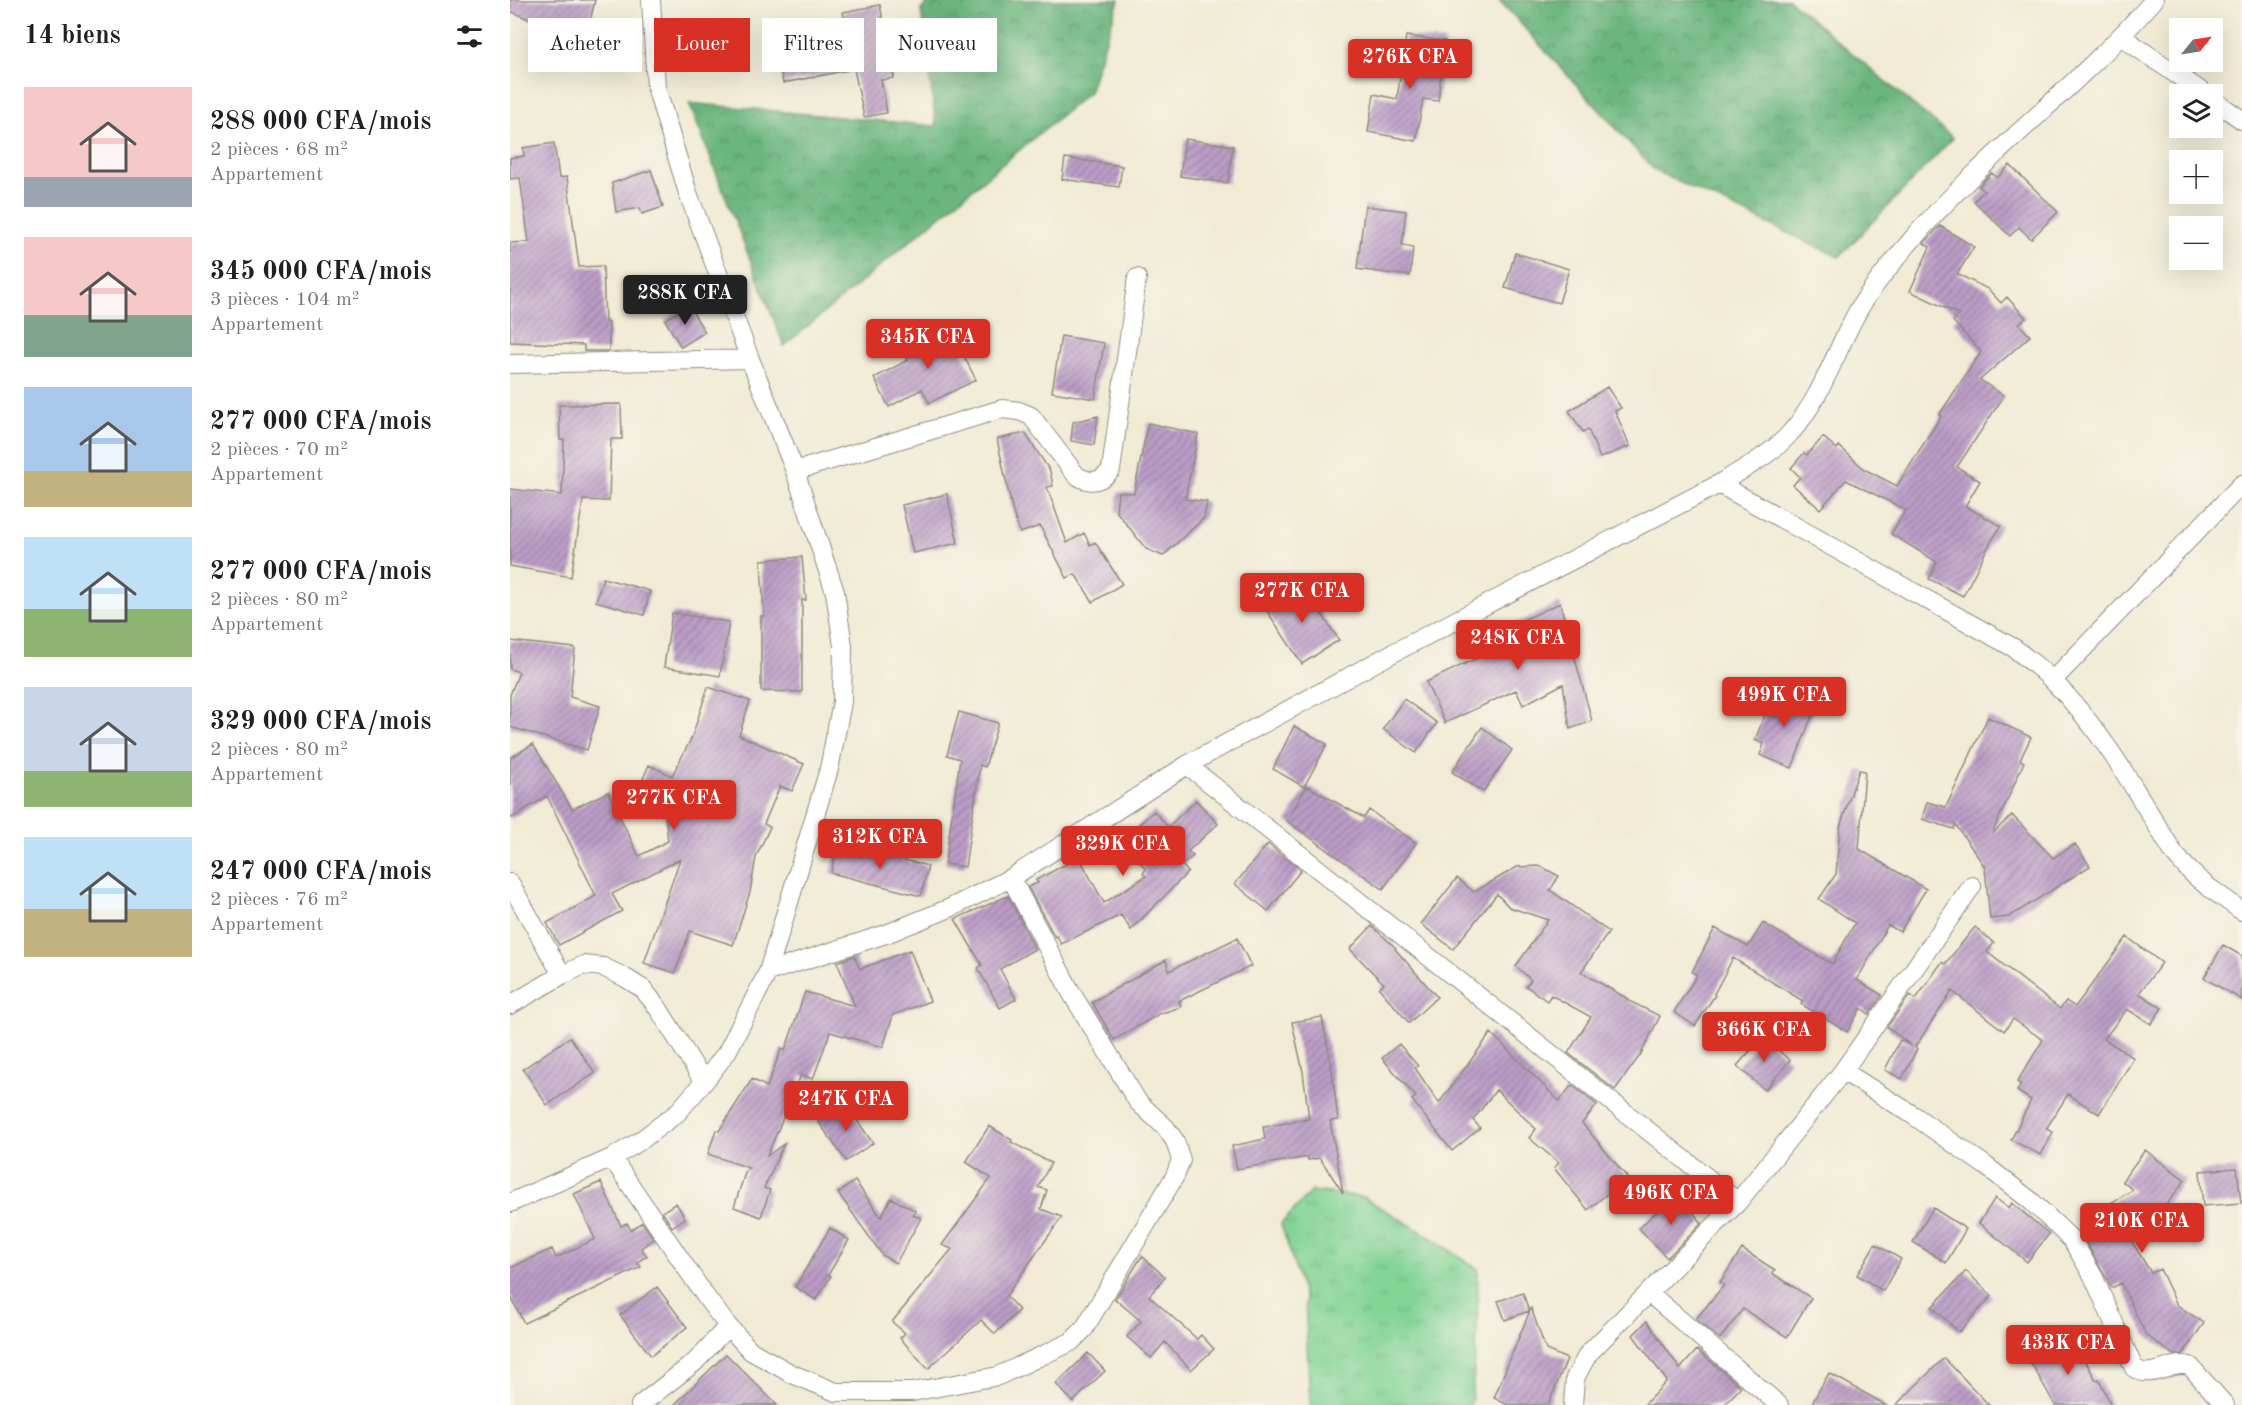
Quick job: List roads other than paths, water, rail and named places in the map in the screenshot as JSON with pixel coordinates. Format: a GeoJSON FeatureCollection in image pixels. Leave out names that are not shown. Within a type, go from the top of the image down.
{"type":"FeatureCollection","features":[{"type":"Feature","properties":{"kind":"street"},"geometry":{"type":"LineString","coordinates":[[510,1203],[612,1158],[640,1141],[677,1113],[727,1052],[768,972],[829,769],[842,702],[843,646],[835,592],[795,471],[688,193],[656,87],[651,0]]}},
{"type":"Feature","properties":{"kind":"street"},"geometry":{"type":"LineString","coordinates":[[768,972],[885,934],[950,908],[1011,878],[1187,765],[1391,654],[1719,484],[1767,453],[1792,432],[1810,408],[1863,303],[1909,244],[1969,177],[2060,97],[2122,37],[2154,0]]}},
{"type":"Feature","properties":{"kind":"street"},"geometry":{"type":"LineString","coordinates":[[2122,37],[2190,84]]}},
{"type":"Feature","properties":{"kind":"street"},"geometry":{"type":"LineString","coordinates":[[2223,107],[2242,120]]}},
{"type":"Feature","properties":{"kind":"street"},"geometry":{"type":"LineString","coordinates":[[795,471],[1002,409],[1018,411],[1031,417],[1076,475],[1086,482],[1095,482],[1104,478],[1111,470],[1137,278]]}},
{"type":"Feature","properties":{"kind":"street"},"geometry":{"type":"LineString","coordinates":[[510,364],[750,359]]}},
{"type":"Feature","properties":{"kind":"street"},"geometry":{"type":"LineString","coordinates":[[1719,484],[2014,648],[2053,680],[2088,720],[2117,760],[2184,866],[2197,879],[2238,901]]}},
{"type":"Feature","properties":{"kind":"street"},"geometry":{"type":"LineString","coordinates":[[2053,680],[2242,484]]}},
{"type":"Feature","properties":{"kind":"street"},"geometry":{"type":"LineString","coordinates":[[1187,765],[1738,1202]]}},
{"type":"Feature","properties":{"kind":"street"},"geometry":{"type":"LineString","coordinates":[[612,1158],[728,1326],[751,1351],[792,1374],[836,1392],[912,1392],[998,1376],[1071,1342],[1084,1329],[1175,1176],[1181,1160],[1175,1141],[1166,1128],[1138,1102],[1072,994],[1011,878]]}},
{"type":"Feature","properties":{"kind":"street"},"geometry":{"type":"LineString","coordinates":[[510,884],[562,975]]}},
{"type":"Feature","properties":{"kind":"street"},"geometry":{"type":"LineString","coordinates":[[1573,1405],[1575,1378],[1588,1354],[1738,1202],[1843,1071],[1972,886]]}},
{"type":"Feature","properties":{"kind":"street"},"geometry":{"type":"LineString","coordinates":[[510,1005],[584,965],[603,967],[642,989],[658,1008],[704,1082]]}},
{"type":"Feature","properties":{"kind":"street"},"geometry":{"type":"LineString","coordinates":[[1843,1071],[1913,1115],[1986,1166],[2031,1201],[2072,1240],[2093,1276],[2134,1368],[2151,1374],[2183,1364],[2190,1366],[2225,1405]]}},
{"type":"Feature","properties":{"kind":"street"},"geometry":{"type":"LineString","coordinates":[[1649,1293],[1779,1405]]}},
{"type":"Feature","properties":{"kind":"street"},"geometry":{"type":"LineString","coordinates":[[640,1405],[695,1362],[728,1326]]}}]}
